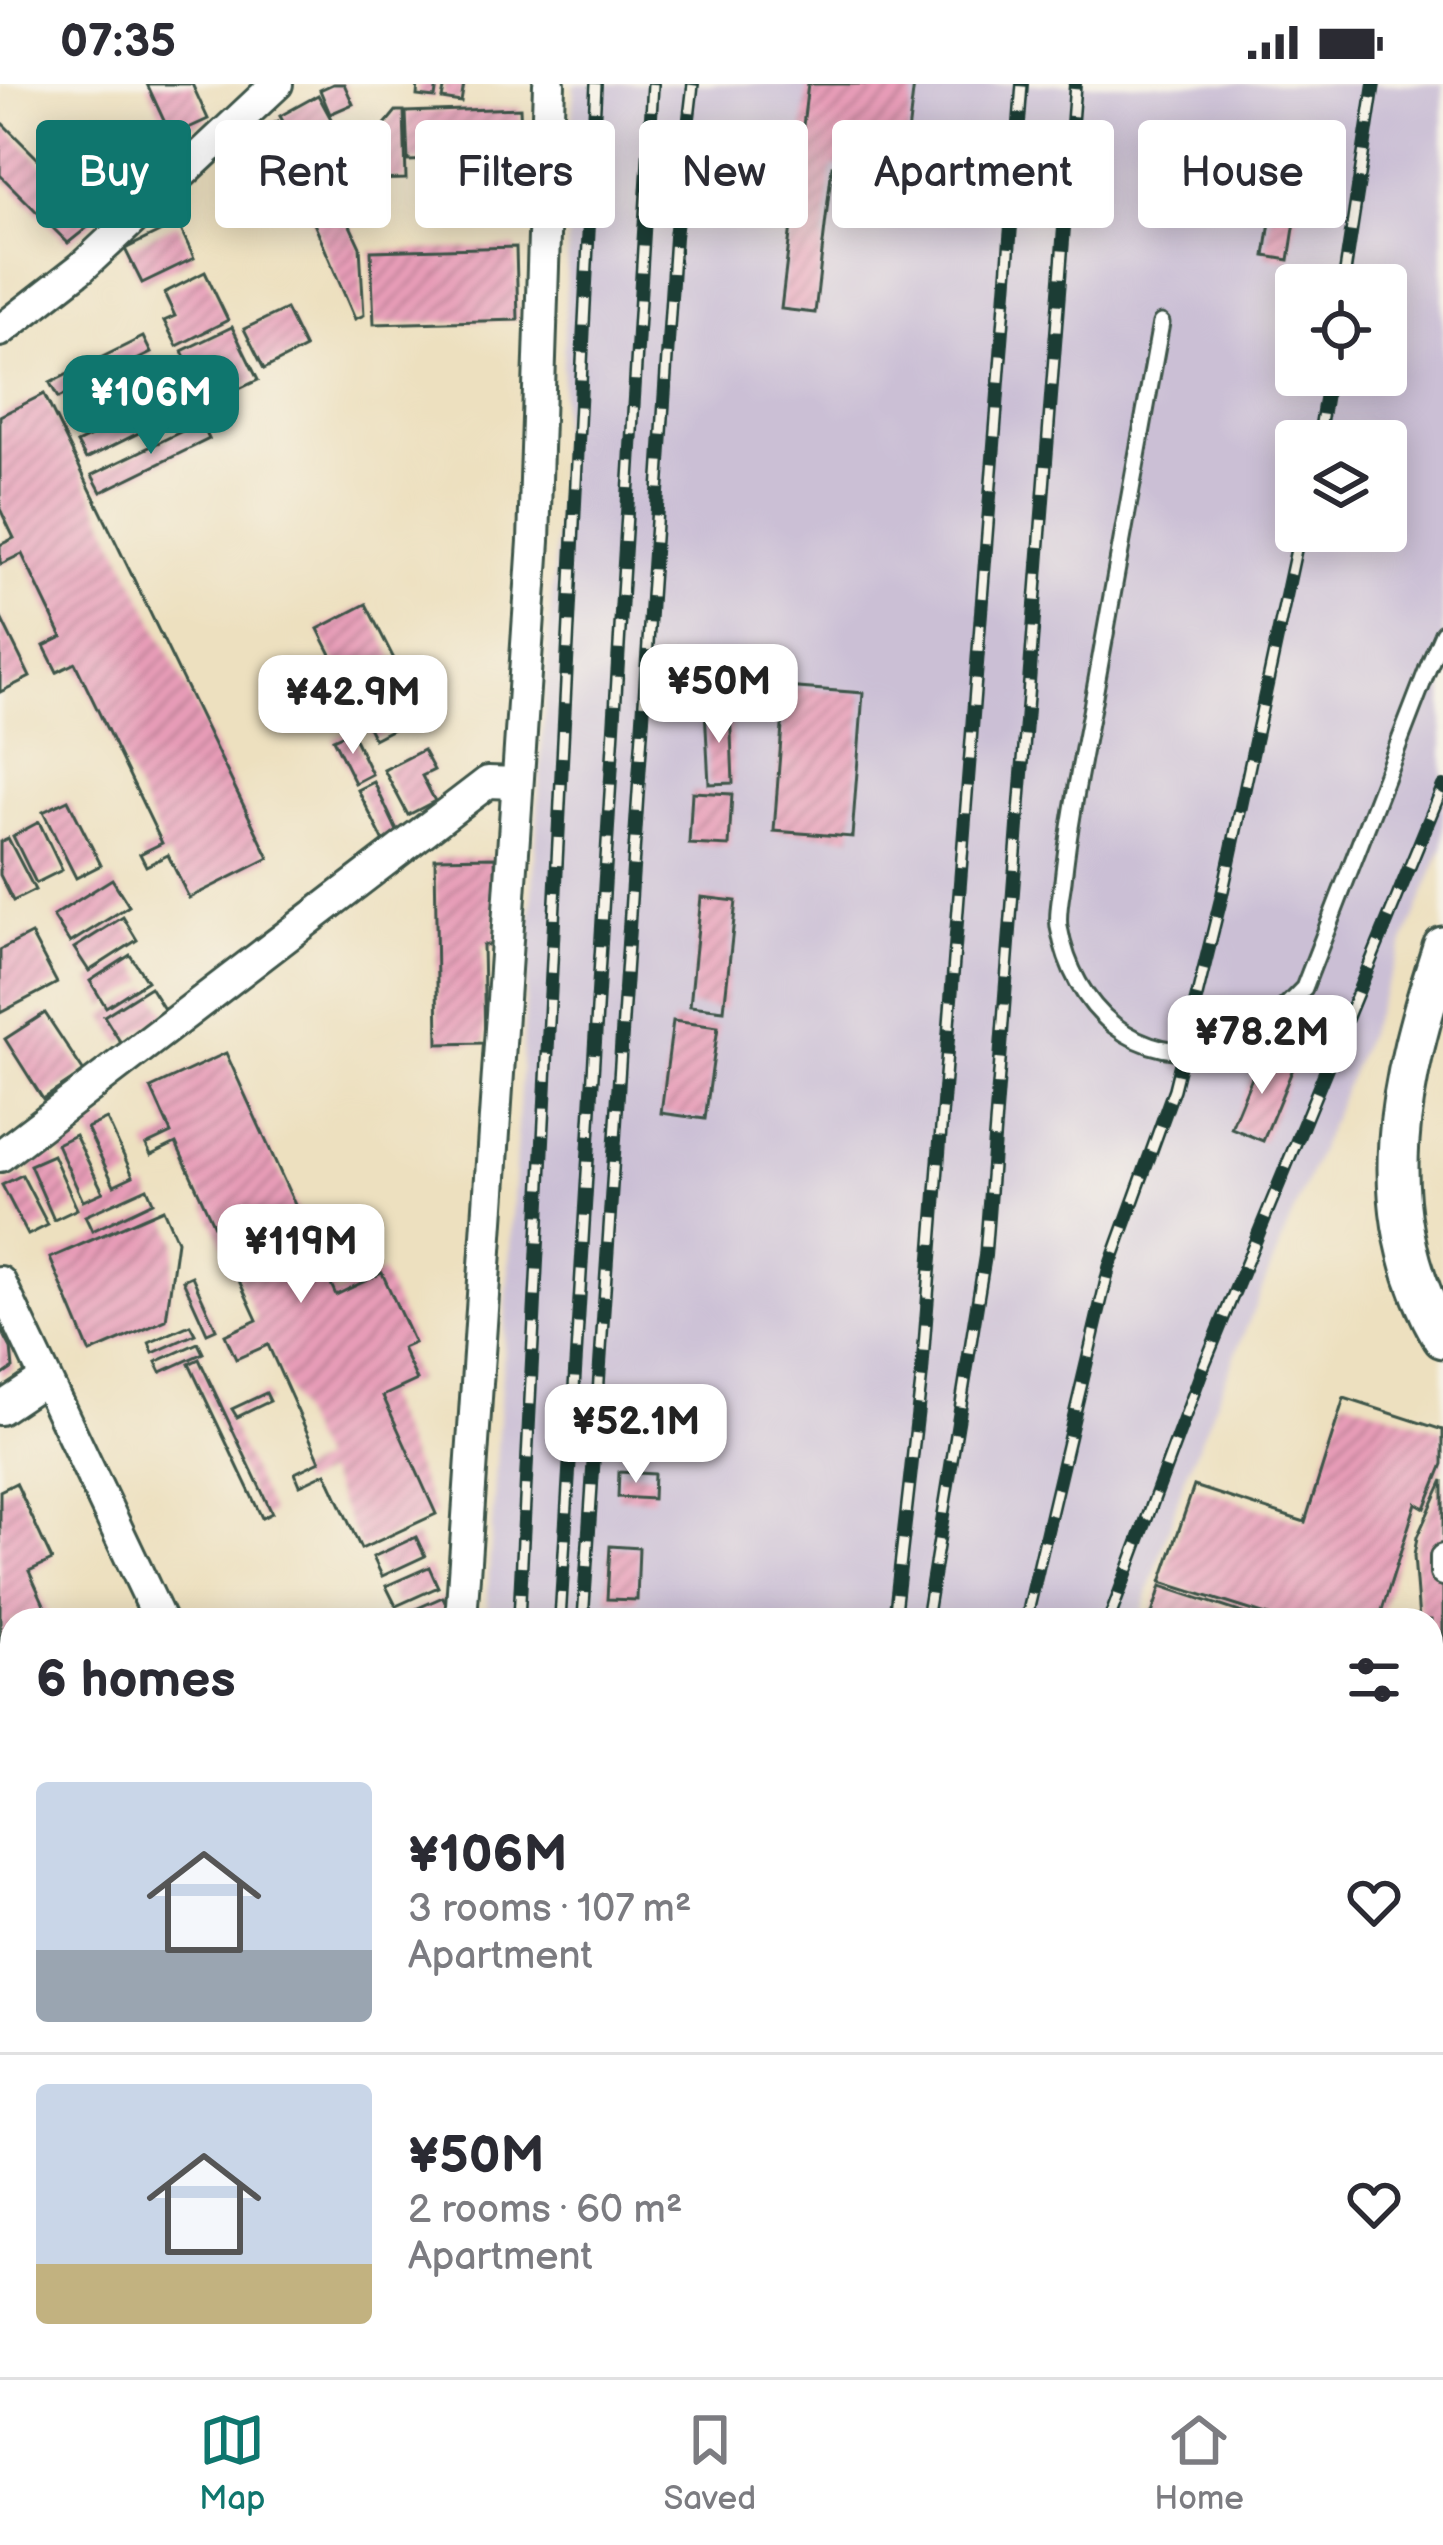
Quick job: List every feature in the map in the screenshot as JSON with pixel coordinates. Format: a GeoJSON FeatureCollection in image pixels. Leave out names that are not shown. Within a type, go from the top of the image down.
{"type":"FeatureCollection","features":[{"type":"Feature","properties":{"kind":"street"},"geometry":{"type":"LineString","coordinates":[[0,331],[81,268],[277,84]]}},
{"type":"Feature","properties":{"kind":"street"},"geometry":{"type":"LineString","coordinates":[[462,1608],[534,541],[549,84]]}},
{"type":"Feature","properties":{"kind":"street"},"geometry":{"type":"LineString","coordinates":[[0,1156],[488,782],[517,783]]}},
{"type":"Feature","properties":{"kind":"street"},"geometry":{"type":"LineString","coordinates":[[1443,947],[1418,1023],[1399,1119],[1396,1169],[1399,1217],[1409,1258],[1443,1338]]}},
{"type":"Feature","properties":{"kind":"street"},"geometry":{"type":"LineString","coordinates":[[0,1282],[154,1608]]}},
{"type":"Feature","properties":{"kind":"street"},"geometry":{"type":"LineString","coordinates":[[0,1409],[45,1379]]}},
{"type":"Feature","properties":{"kind":"street"},"geometry":{"type":"LineString","coordinates":[[1443,1557],[1443,1573]]}},
{"type":"Feature","properties":{"kind":"lane"},"geometry":{"type":"LineString","coordinates":[[1161,323],[1066,845],[1058,923],[1077,985],[1111,1027],[1162,1049],[1224,1047],[1267,1025],[1304,988],[1443,633]]}},
{"type":"Feature","properties":{"kind":"shaded area"},"geometry":{"type":"Polygon","coordinates":[[[574,84],[1443,84],[1443,848],[1184,1480],[1144,1608],[487,1608],[557,513],[568,228],[615,228],[615,120],[573,120],[574,84]]]}},
{"type":"Feature","properties":{"kind":"building"},"geometry":{"type":"Polygon","coordinates":[[[147,84],[192,84],[208,119],[191,127],[191,120],[164,120],[147,84]]]}},
{"type":"Feature","properties":{"kind":"building"},"geometry":{"type":"Polygon","coordinates":[[[344,84],[353,104],[330,114],[320,90],[344,84]]]}},
{"type":"Feature","properties":{"kind":"building"},"geometry":{"type":"Polygon","coordinates":[[[418,84],[437,84],[435,98],[417,96],[418,84]]]}},
{"type":"Feature","properties":{"kind":"building"},"geometry":{"type":"Polygon","coordinates":[[[445,84],[464,84],[461,102],[442,99],[445,84]]]}},
{"type":"Feature","properties":{"kind":"building"},"geometry":{"type":"Polygon","coordinates":[[[808,84],[914,84],[910,120],[832,120],[832,166],[815,313],[781,309],[791,228],[808,228],[808,120],[804,120],[808,84]]]}},
{"type":"Feature","properties":{"kind":"building"},"geometry":{"type":"Polygon","coordinates":[[[318,95],[332,120],[282,120],[280,116],[318,95]]]}},
{"type":"Feature","properties":{"kind":"building"},"geometry":{"type":"Polygon","coordinates":[[[520,108],[520,120],[415,120],[415,161],[408,161],[406,112],[520,108]]]}},
{"type":"Feature","properties":{"kind":"building"},"geometry":{"type":"Polygon","coordinates":[[[396,111],[404,111],[406,179],[391,179],[389,120],[396,111]]]}},
{"type":"Feature","properties":{"kind":"building"},"geometry":{"type":"Polygon","coordinates":[[[0,121],[36,157],[36,211],[0,175],[0,121]]]}},
{"type":"Feature","properties":{"kind":"building"},"geometry":{"type":"Polygon","coordinates":[[[53,228],[87,228],[68,243],[53,228]]]}},
{"type":"Feature","properties":{"kind":"building"},"geometry":{"type":"Polygon","coordinates":[[[168,228],[180,228],[194,258],[142,283],[125,249],[168,228]]]}},
{"type":"Feature","properties":{"kind":"building"},"geometry":{"type":"Polygon","coordinates":[[[316,228],[351,228],[360,247],[364,315],[355,319],[316,228]]]}},
{"type":"Feature","properties":{"kind":"building"},"geometry":{"type":"Polygon","coordinates":[[[1269,228],[1294,228],[1289,260],[1265,256],[1269,228]]]}},
{"type":"Feature","properties":{"kind":"building"},"geometry":{"type":"Polygon","coordinates":[[[516,247],[518,320],[374,324],[371,251],[516,247]]]}},
{"type":"Feature","properties":{"kind":"building"},"geometry":{"type":"Polygon","coordinates":[[[205,272],[228,320],[177,346],[164,321],[175,316],[164,293],[205,272]]]}},
{"type":"Feature","properties":{"kind":"building"},"geometry":{"type":"Polygon","coordinates":[[[286,309],[305,348],[264,369],[244,329],[286,309]]]}},
{"type":"Feature","properties":{"kind":"building"},"geometry":{"type":"Polygon","coordinates":[[[232,327],[258,380],[207,404],[182,351],[232,327]]]}},
{"type":"Feature","properties":{"kind":"building"},"geometry":{"type":"Polygon","coordinates":[[[143,337],[151,353],[58,398],[50,383],[143,337]]]}},
{"type":"Feature","properties":{"kind":"building"},"geometry":{"type":"Polygon","coordinates":[[[172,362],[178,376],[70,430],[63,415],[172,362]]]}},
{"type":"Feature","properties":{"kind":"building"},"geometry":{"type":"Polygon","coordinates":[[[188,389],[195,405],[86,459],[77,443],[188,389]]]}},
{"type":"Feature","properties":{"kind":"building"},"geometry":{"type":"Polygon","coordinates":[[[44,394],[269,858],[189,898],[168,855],[146,866],[140,854],[162,843],[75,663],[57,672],[44,646],[62,637],[22,554],[0,561],[0,545],[14,538],[0,509],[0,416],[44,394]]]}},
{"type":"Feature","properties":{"kind":"building"},"geometry":{"type":"Polygon","coordinates":[[[201,422],[209,439],[101,492],[92,475],[201,422]]]}},
{"type":"Feature","properties":{"kind":"building"},"geometry":{"type":"Polygon","coordinates":[[[366,604],[422,714],[374,739],[318,629],[366,604]]]}},
{"type":"Feature","properties":{"kind":"building"},"geometry":{"type":"Polygon","coordinates":[[[0,616],[30,677],[0,692],[0,616]]]}},
{"type":"Feature","properties":{"kind":"building"},"geometry":{"type":"Polygon","coordinates":[[[785,687],[863,693],[852,837],[774,831],[785,687]]]}},
{"type":"Feature","properties":{"kind":"building"},"geometry":{"type":"Polygon","coordinates":[[[730,708],[733,783],[709,784],[705,709],[730,708]]]}},
{"type":"Feature","properties":{"kind":"building"},"geometry":{"type":"Polygon","coordinates":[[[351,731],[372,774],[355,783],[333,739],[351,731]]]}},
{"type":"Feature","properties":{"kind":"building"},"geometry":{"type":"Polygon","coordinates":[[[423,750],[434,770],[422,776],[435,801],[408,815],[384,770],[423,750]]]}},
{"type":"Feature","properties":{"kind":"building"},"geometry":{"type":"Polygon","coordinates":[[[374,782],[399,835],[384,842],[358,790],[374,782]]]}},
{"type":"Feature","properties":{"kind":"building"},"geometry":{"type":"Polygon","coordinates":[[[692,792],[732,794],[729,846],[689,844],[692,792]]]}},
{"type":"Feature","properties":{"kind":"building"},"geometry":{"type":"Polygon","coordinates":[[[68,800],[101,865],[76,878],[43,812],[68,800]]]}},
{"type":"Feature","properties":{"kind":"building"},"geometry":{"type":"Polygon","coordinates":[[[39,822],[62,870],[36,883],[13,836],[39,822]]]}},
{"type":"Feature","properties":{"kind":"building"},"geometry":{"type":"Polygon","coordinates":[[[8,838],[35,890],[13,901],[0,875],[0,842],[8,838]]]}},
{"type":"Feature","properties":{"kind":"building"},"geometry":{"type":"Polygon","coordinates":[[[495,857],[497,945],[483,945],[485,1043],[438,1044],[435,858],[495,857]]]}},
{"type":"Feature","properties":{"kind":"building"},"geometry":{"type":"Polygon","coordinates":[[[112,879],[129,906],[70,943],[53,916],[112,879]]]}},
{"type":"Feature","properties":{"kind":"building"},"geometry":{"type":"Polygon","coordinates":[[[701,897],[736,901],[724,1010],[690,1006],[701,897]]]}},
{"type":"Feature","properties":{"kind":"building"},"geometry":{"type":"Polygon","coordinates":[[[123,917],[137,940],[89,971],[74,948],[123,917]]]}},
{"type":"Feature","properties":{"kind":"building"},"geometry":{"type":"Polygon","coordinates":[[[31,934],[57,983],[0,1013],[0,950],[31,934]]]}},
{"type":"Feature","properties":{"kind":"building"},"geometry":{"type":"Polygon","coordinates":[[[130,955],[147,981],[106,1007],[90,981],[130,955]]]}},
{"type":"Feature","properties":{"kind":"building"},"geometry":{"type":"Polygon","coordinates":[[[150,987],[167,1014],[121,1043],[104,1016],[150,987]]]}},
{"type":"Feature","properties":{"kind":"building"},"geometry":{"type":"Polygon","coordinates":[[[45,1013],[84,1072],[43,1099],[5,1039],[45,1013]]]}},
{"type":"Feature","properties":{"kind":"building"},"geometry":{"type":"Polygon","coordinates":[[[673,1021],[718,1027],[705,1119],[661,1113],[673,1021]]]}},
{"type":"Feature","properties":{"kind":"building"},"geometry":{"type":"Polygon","coordinates":[[[226,1053],[336,1295],[382,1273],[414,1343],[402,1348],[417,1380],[383,1396],[436,1514],[361,1549],[326,1473],[300,1485],[295,1473],[320,1461],[268,1345],[236,1359],[225,1335],[257,1320],[176,1143],[151,1155],[146,1145],[171,1133],[151,1088],[226,1053]]]}},
{"type":"Feature","properties":{"kind":"building"},"geometry":{"type":"Polygon","coordinates":[[[1262,1053],[1294,1066],[1263,1141],[1231,1128],[1262,1053]]]}},
{"type":"Feature","properties":{"kind":"building"},"geometry":{"type":"Polygon","coordinates":[[[107,1119],[133,1176],[114,1185],[87,1128],[107,1119]]]}},
{"type":"Feature","properties":{"kind":"building"},"geometry":{"type":"Polygon","coordinates":[[[75,1135],[103,1192],[83,1201],[57,1144],[75,1135]]]}},
{"type":"Feature","properties":{"kind":"building"},"geometry":{"type":"Polygon","coordinates":[[[53,1155],[77,1209],[54,1220],[30,1165],[53,1155]]]}},
{"type":"Feature","properties":{"kind":"building"},"geometry":{"type":"Polygon","coordinates":[[[22,1175],[48,1225],[28,1235],[2,1185],[22,1175]]]}},
{"type":"Feature","properties":{"kind":"building"},"geometry":{"type":"Polygon","coordinates":[[[147,1188],[153,1202],[92,1231],[85,1216],[147,1188]]]}},
{"type":"Feature","properties":{"kind":"building"},"geometry":{"type":"Polygon","coordinates":[[[163,1209],[177,1241],[166,1320],[90,1353],[50,1258],[163,1209]]]}},
{"type":"Feature","properties":{"kind":"building"},"geometry":{"type":"Polygon","coordinates":[[[192,1276],[216,1329],[207,1333],[183,1280],[192,1276]]]}},
{"type":"Feature","properties":{"kind":"building"},"geometry":{"type":"Polygon","coordinates":[[[190,1325],[195,1334],[153,1353],[149,1343],[190,1325]]]}},
{"type":"Feature","properties":{"kind":"building"},"geometry":{"type":"Polygon","coordinates":[[[0,1327],[11,1348],[13,1368],[0,1377],[0,1327]]]}},
{"type":"Feature","properties":{"kind":"building"},"geometry":{"type":"Polygon","coordinates":[[[198,1343],[203,1353],[161,1372],[156,1362],[198,1343]]]}},
{"type":"Feature","properties":{"kind":"building"},"geometry":{"type":"Polygon","coordinates":[[[199,1359],[272,1513],[262,1518],[189,1364],[199,1359]]]}},
{"type":"Feature","properties":{"kind":"building"},"geometry":{"type":"Polygon","coordinates":[[[266,1393],[270,1401],[237,1417],[232,1409],[266,1393]]]}},
{"type":"Feature","properties":{"kind":"building"},"geometry":{"type":"Polygon","coordinates":[[[1344,1398],[1443,1430],[1443,1464],[1425,1508],[1416,1503],[1383,1608],[1244,1608],[1161,1582],[1194,1486],[1305,1522],[1344,1398]]]}},
{"type":"Feature","properties":{"kind":"building"},"geometry":{"type":"Polygon","coordinates":[[[619,1472],[654,1474],[653,1499],[618,1497],[619,1472]]]}},
{"type":"Feature","properties":{"kind":"building"},"geometry":{"type":"Polygon","coordinates":[[[1443,1480],[1443,1608],[1418,1608],[1417,1537],[1443,1480]]]}},
{"type":"Feature","properties":{"kind":"building"},"geometry":{"type":"Polygon","coordinates":[[[16,1483],[52,1560],[29,1571],[46,1608],[0,1608],[0,1491],[16,1483]]]}},
{"type":"Feature","properties":{"kind":"building"},"geometry":{"type":"Polygon","coordinates":[[[416,1537],[425,1556],[382,1576],[373,1557],[416,1537]]]}},
{"type":"Feature","properties":{"kind":"building"},"geometry":{"type":"Polygon","coordinates":[[[610,1546],[639,1548],[637,1600],[607,1599],[610,1546]]]}},
{"type":"Feature","properties":{"kind":"building"},"geometry":{"type":"Polygon","coordinates":[[[429,1567],[438,1587],[396,1606],[386,1586],[429,1567]]]}},
{"type":"Feature","properties":{"kind":"building"},"geometry":{"type":"Polygon","coordinates":[[[1161,1586],[1228,1608],[1154,1608],[1161,1586]]]}},
{"type":"Feature","properties":{"kind":"building"},"geometry":{"type":"Polygon","coordinates":[[[443,1597],[448,1608],[418,1608],[443,1597]]]}},
{"type":"Feature","properties":{"kind":"railway"},"geometry":{"type":"LineString","coordinates":[[520,1608],[596,84]]}},
{"type":"Feature","properties":{"kind":"railway"},"geometry":{"type":"LineString","coordinates":[[561,1608],[653,84]]}},
{"type":"Feature","properties":{"kind":"railway"},"geometry":{"type":"LineString","coordinates":[[584,1608],[675,237],[693,84]]}},
{"type":"Feature","properties":{"kind":"railway"},"geometry":{"type":"LineString","coordinates":[[895,1608],[922,1373],[1022,84]]}},
{"type":"Feature","properties":{"kind":"railway"},"geometry":{"type":"LineString","coordinates":[[928,1608],[985,1256],[1075,84]]}},
{"type":"Feature","properties":{"kind":"railway"},"geometry":{"type":"LineString","coordinates":[[1346,264],[1374,84]]}},
{"type":"Feature","properties":{"kind":"railway"},"geometry":{"type":"LineString","coordinates":[[1322,420],[1326,396]]}},
{"type":"Feature","properties":{"kind":"railway"},"geometry":{"type":"LineString","coordinates":[[1029,1608],[1109,1268],[1174,1089],[1222,895],[1296,552]]}},
{"type":"Feature","properties":{"kind":"railway"},"geometry":{"type":"LineString","coordinates":[[1113,1608],[1203,1368],[1443,786]]}}]}
